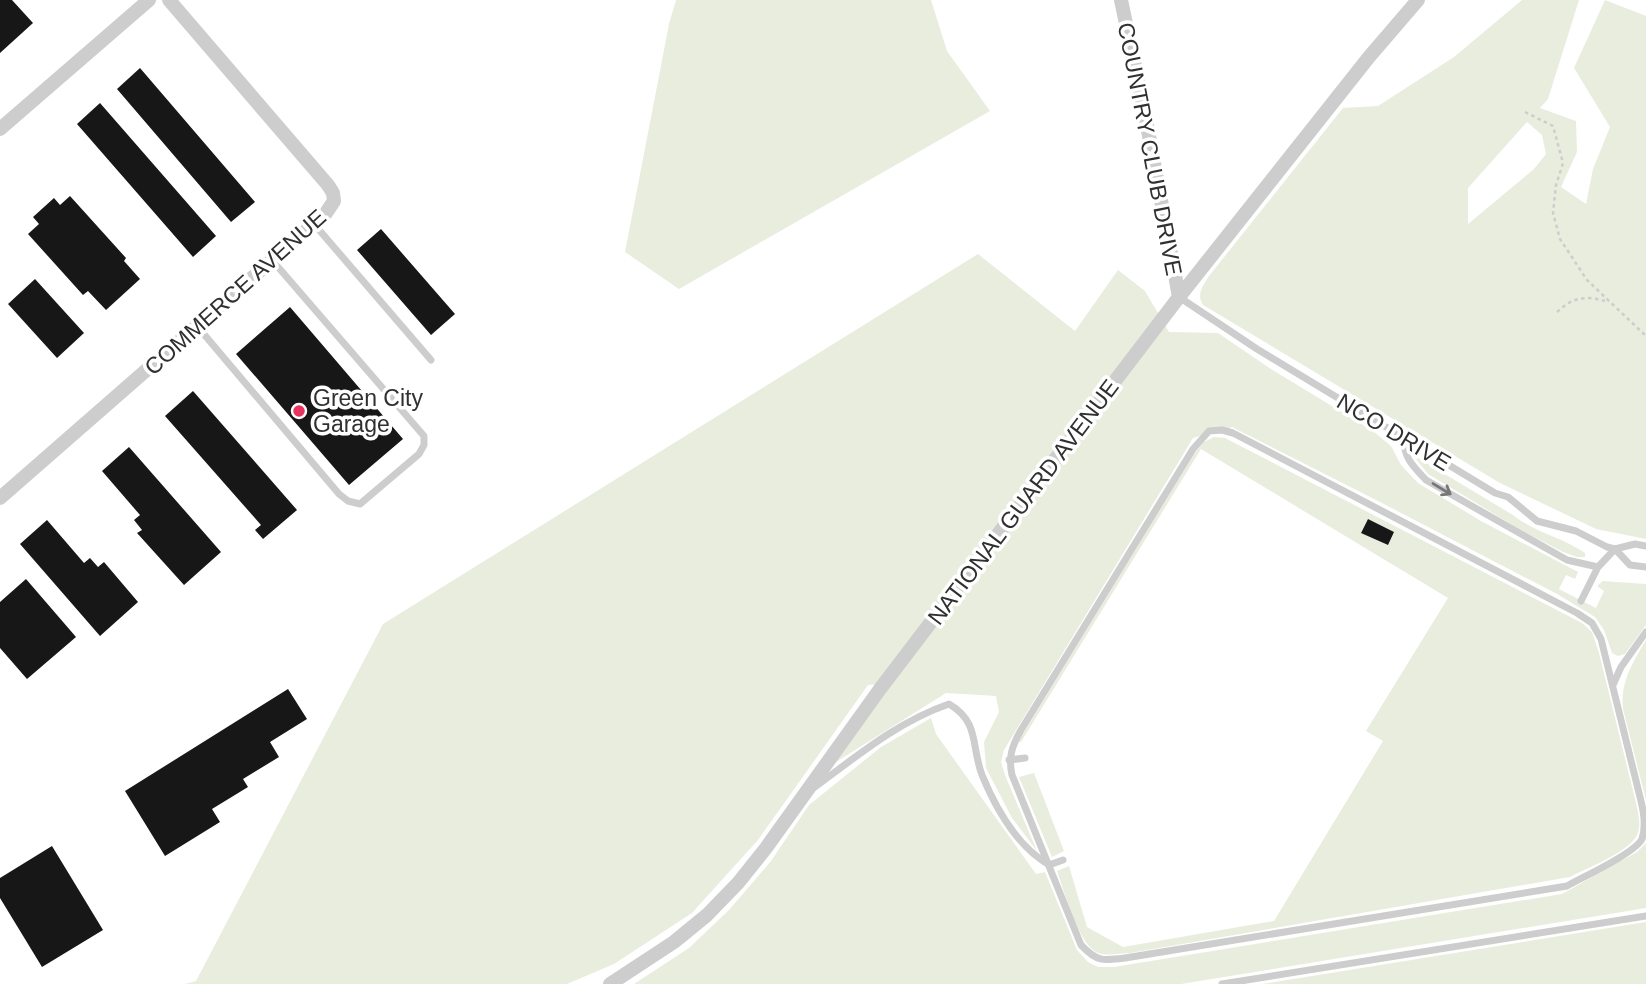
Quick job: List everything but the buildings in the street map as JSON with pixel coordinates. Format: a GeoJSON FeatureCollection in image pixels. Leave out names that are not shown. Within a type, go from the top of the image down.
{"type":"FeatureCollection","features":[{"type":"Feature","properties":{"kind":"street"},"geometry":{"type":"LineString","coordinates":[[0,129],[149,0]]}},
{"type":"Feature","properties":{"kind":"street","name":"COMMERCE AVENUE"},"geometry":{"type":"LineString","coordinates":[[0,498],[332,205],[334,198],[331,189],[169,0]]}},
{"type":"Feature","properties":{"kind":"street","name":"COUNTRY CLUB DRIVE"},"geometry":{"type":"LineString","coordinates":[[1121,0],[1179,297]]}},
{"type":"Feature","properties":{"kind":"street","name":"NATIONAL GUARD AVENUE"},"geometry":{"type":"LineString","coordinates":[[610,984],[674,942],[707,915],[745,874],[880,688],[1179,297],[1369,57],[1418,0]]}},
{"type":"Feature","properties":{"kind":"lane"},"geometry":{"type":"LineString","coordinates":[[313,224],[431,360]]}},
{"type":"Feature","properties":{"kind":"lane"},"geometry":{"type":"LineString","coordinates":[[197,326],[339,494],[348,501],[360,504],[419,454],[424,445],[424,436],[272,260]]}},
{"type":"Feature","properties":{"kind":"lane","name":"NCO DRIVE"},"geometry":{"type":"LineString","coordinates":[[1179,297],[1257,349],[1495,493],[1507,497],[1537,521],[1576,531],[1606,547],[1615,549],[1635,544],[1646,546]]}},
{"type":"Feature","properties":{"kind":"lane"},"geometry":{"type":"LineString","coordinates":[[1222,430],[1233,433],[1592,623],[1601,639],[1646,824],[1642,840],[1631,850],[1567,886],[1107,960],[1093,957],[1081,945],[1012,775],[1009,760],[1021,730],[1193,449],[1209,431],[1222,430]]}},
{"type":"Feature","properties":{"kind":"lane"},"geometry":{"type":"LineString","coordinates":[[1404,438],[1403,450],[1410,464],[1426,480],[1567,560],[1598,567]]}},
{"type":"Feature","properties":{"kind":"lane"},"geometry":{"type":"LineString","coordinates":[[1581,601],[1598,567],[1615,549]]}},
{"type":"Feature","properties":{"kind":"lane","name":"NCO DRIVE"},"geometry":{"type":"LineString","coordinates":[[1615,549],[1630,565],[1646,567]]}},
{"type":"Feature","properties":{"kind":"lane"},"geometry":{"type":"LineString","coordinates":[[1613,686],[1621,667],[1646,632]]}},
{"type":"Feature","properties":{"kind":"lane"},"geometry":{"type":"LineString","coordinates":[[800,798],[888,734],[930,711],[949,704],[960,710],[969,722],[980,772],[1018,839],[1035,857],[1049,865],[1063,860]]}},
{"type":"Feature","properties":{"kind":"lane"},"geometry":{"type":"LineString","coordinates":[[1009,760],[1025,758]]}},
{"type":"Feature","properties":{"kind":"lane"},"geometry":{"type":"LineString","coordinates":[[1222,984],[1646,916]]}},
{"type":"Feature","properties":{"kind":"path"},"geometry":{"type":"LineString","coordinates":[[1525,112],[1553,126],[1563,163],[1556,185],[1553,214],[1560,239],[1587,280],[1646,336]]}},
{"type":"Feature","properties":{"kind":"path"},"geometry":{"type":"LineString","coordinates":[[1557,312],[1569,301],[1588,296],[1608,302]]}},
{"type":"Feature","properties":{"kind":"shaded area"},"geometry":{"type":"Polygon","coordinates":[[[676,0],[931,0],[947,51],[990,111],[679,289],[625,252],[669,24],[676,0]]]}},
{"type":"Feature","properties":{"kind":"shaded area"},"geometry":{"type":"Polygon","coordinates":[[[1522,0],[1579,0],[1548,99],[1540,108],[1576,121],[1577,152],[1561,187],[1586,204],[1593,169],[1610,127],[1574,68],[1605,0],[1646,16],[1646,539],[1596,529],[1500,483],[1203,305],[1201,301],[1201,290],[1209,276],[1343,108],[1378,106],[1454,57],[1522,0]],[[1527,122],[1468,188],[1468,224],[1534,169],[1546,154],[1542,135],[1527,122]]]}},
{"type":"Feature","properties":{"kind":"shaded area"},"geometry":{"type":"Polygon","coordinates":[[[978,254],[1075,331],[1118,270],[1145,291],[1169,332],[1218,333],[1271,369],[1373,431],[1391,446],[1401,465],[1418,483],[1481,521],[1578,572],[1575,579],[1566,575],[1559,589],[1596,608],[1604,591],[1597,586],[1603,581],[1646,584],[1646,625],[1625,654],[1618,656],[1612,653],[1604,630],[1595,617],[1557,594],[1232,427],[1193,438],[1004,750],[1001,762],[1005,775],[1037,851],[1012,818],[986,768],[984,742],[999,712],[996,696],[946,693],[836,762],[892,683],[868,685],[758,840],[692,913],[614,964],[567,984],[185,984],[196,981],[383,624],[978,254]]]}},
{"type":"Feature","properties":{"kind":"shaded area"},"geometry":{"type":"Polygon","coordinates":[[[1214,437],[1225,438],[1582,623],[1592,632],[1638,811],[1639,828],[1633,841],[1617,853],[1570,877],[1130,953],[1104,954],[1089,946],[1072,915],[1057,871],[1069,866],[1087,927],[1123,947],[1274,921],[1383,741],[1366,731],[1448,598],[1201,449],[1021,742],[1018,742],[1194,454],[1204,442],[1214,437]],[[1368,519],[1361,532],[1387,545],[1394,532],[1368,519]]]}},
{"type":"Feature","properties":{"kind":"shaded area"},"geometry":{"type":"Polygon","coordinates":[[[1413,455],[1530,526],[1585,553],[1585,557],[1563,552],[1521,530],[1428,474],[1413,455]]]}},
{"type":"Feature","properties":{"kind":"shaded area"},"geometry":{"type":"Polygon","coordinates":[[[1646,640],[1646,800],[1623,709],[1623,699],[1628,673],[1646,640]]]}},
{"type":"Feature","properties":{"kind":"shaded area"},"geometry":{"type":"Polygon","coordinates":[[[931,718],[936,734],[1036,874],[1045,872],[1077,950],[1088,962],[1098,967],[1114,967],[1562,894],[1637,852],[1646,843],[1646,908],[1181,984],[634,984],[689,948],[729,910],[771,861],[809,805],[881,747],[931,718]]]}},
{"type":"Feature","properties":{"kind":"shaded area"},"geometry":{"type":"Polygon","coordinates":[[[1034,773],[1064,851],[1052,857],[1019,777],[1034,773]]]}},
{"type":"Feature","properties":{"kind":"shaded area"},"geometry":{"type":"Polygon","coordinates":[[[1646,922],[1646,984],[1262,984],[1646,922]]]}},
{"type":"Feature","properties":{"kind":"place","name":"Green City Garage"},"geometry":{"type":"Point","coordinates":[299,411]}}]}
